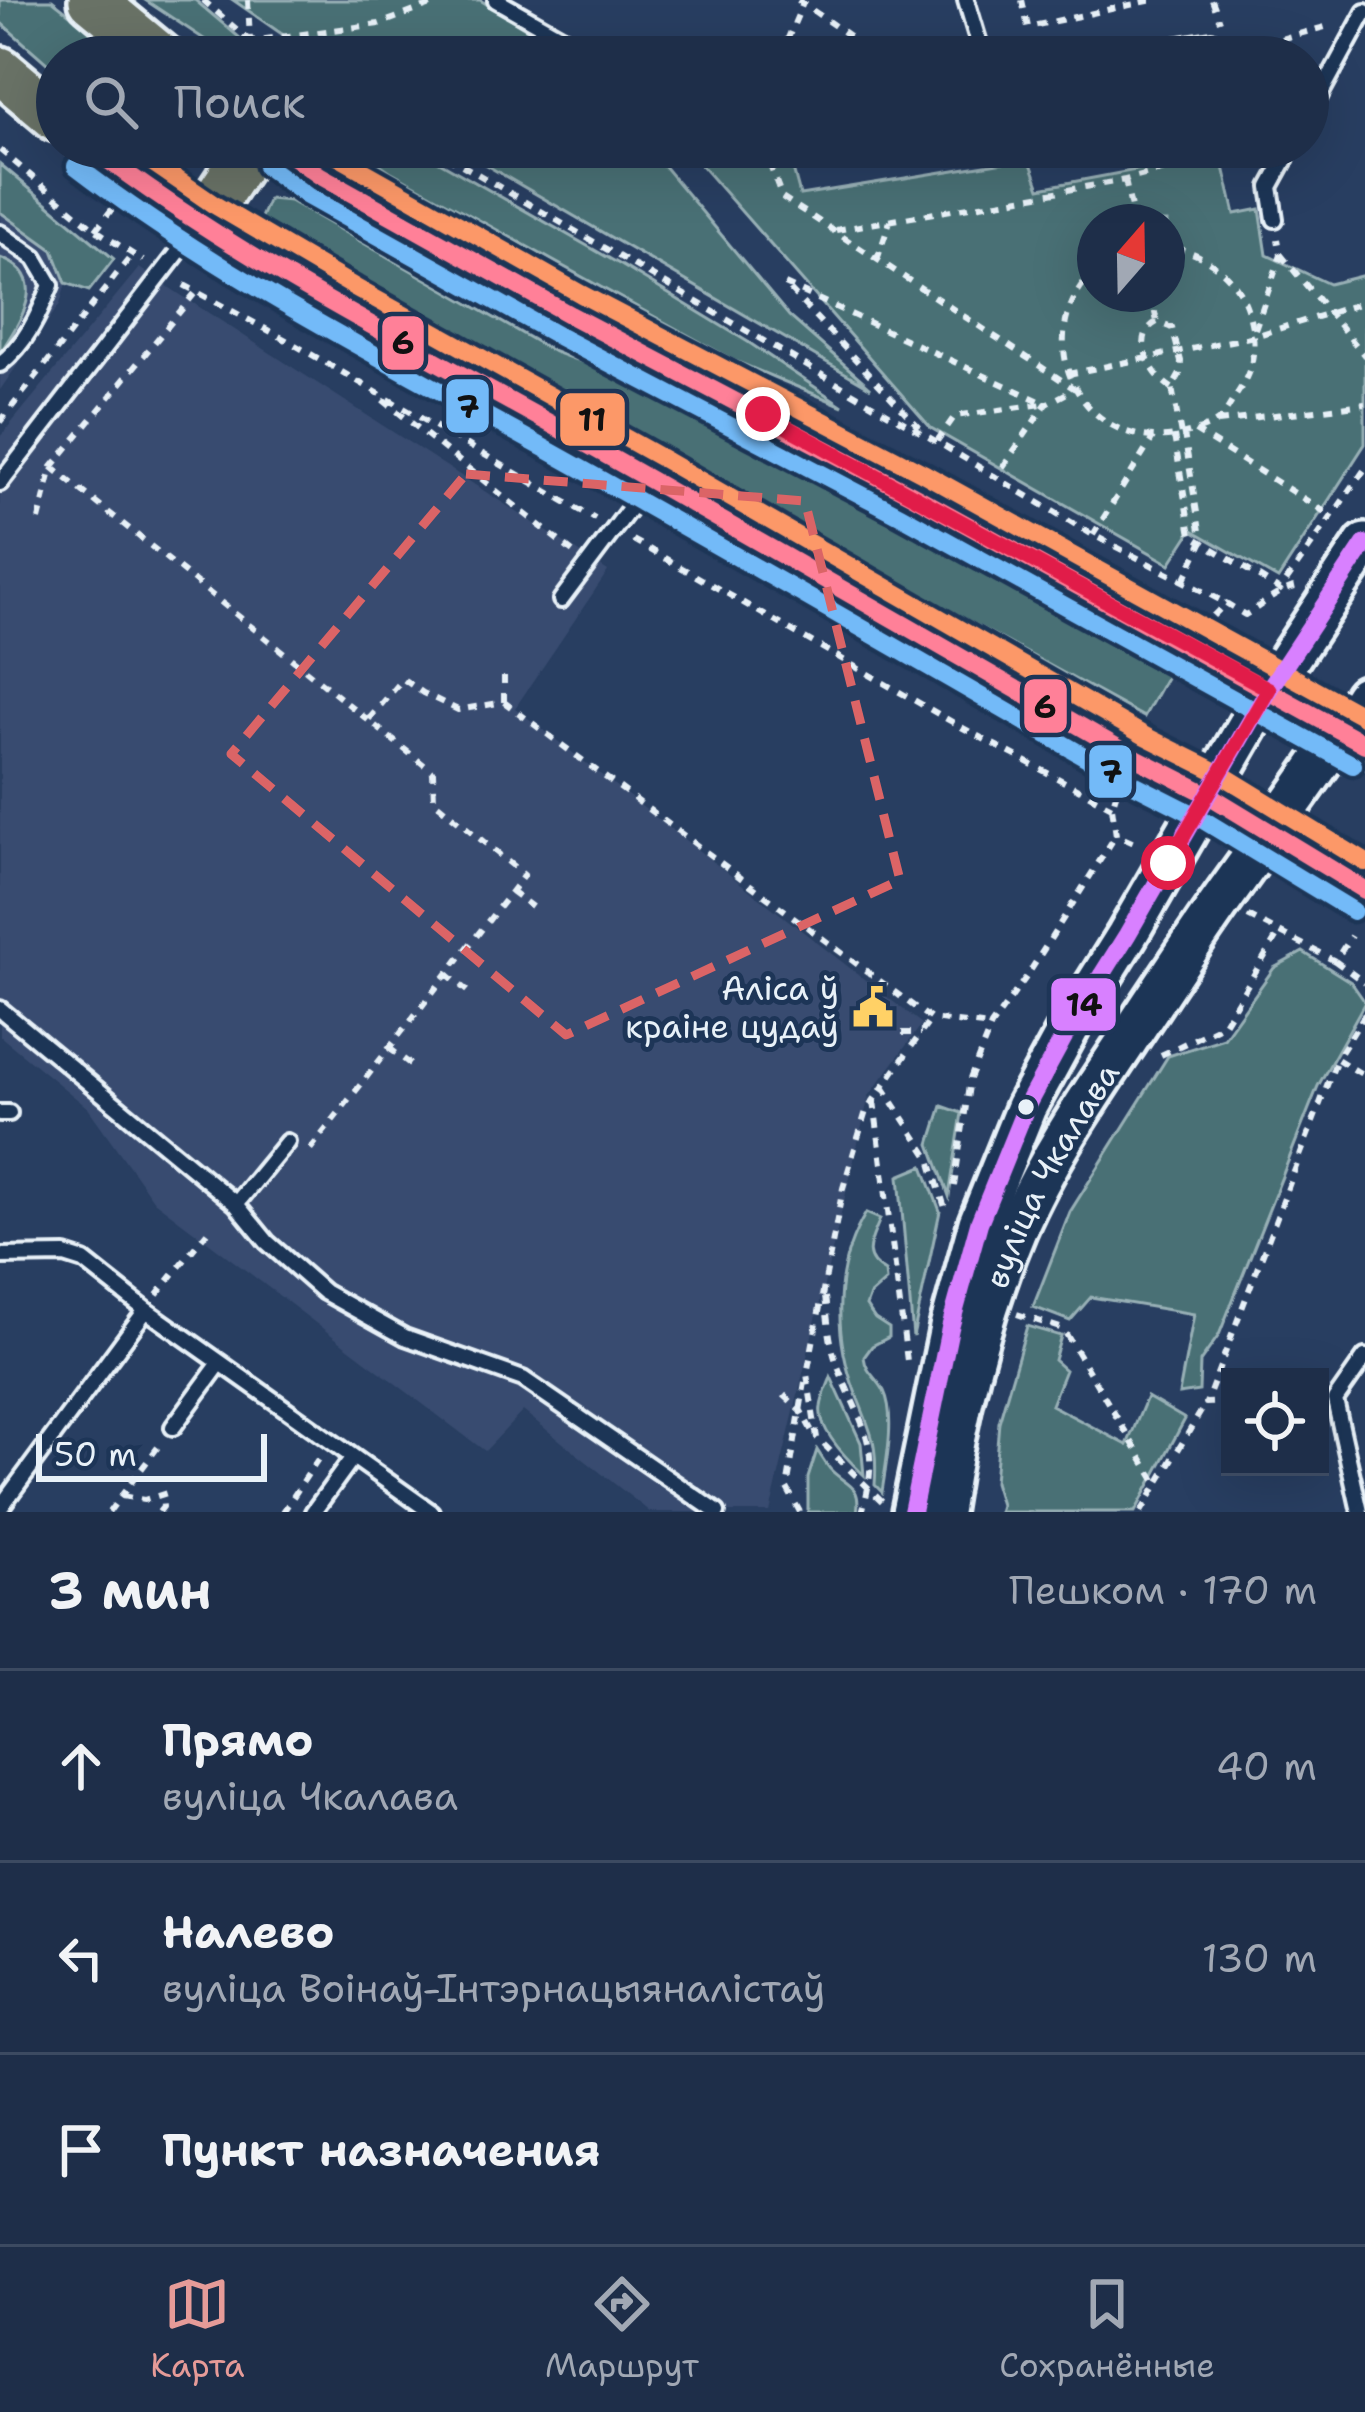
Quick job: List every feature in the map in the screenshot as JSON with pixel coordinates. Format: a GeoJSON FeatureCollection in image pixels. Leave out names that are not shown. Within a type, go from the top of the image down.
{"type":"FeatureCollection","features":[{"type":"Feature","properties":{"kind":"main road"},"geometry":{"type":"LineString","coordinates":[[92,0],[136,36]]}},
{"type":"Feature","properties":{"kind":"main road"},"geometry":{"type":"LineString","coordinates":[[0,70],[36,100]]}},
{"type":"Feature","properties":{"kind":"main road"},"geometry":{"type":"LineString","coordinates":[[118,168],[200,224],[344,309],[1207,794],[1365,890]]}},
{"type":"Feature","properties":{"kind":"main road"},"geometry":{"type":"LineString","coordinates":[[200,224],[237,168]]}},
{"type":"Feature","properties":{"kind":"main road"},"geometry":{"type":"LineString","coordinates":[[309,168],[570,315],[1269,689],[1358,724]]}},
{"type":"Feature","properties":{"kind":"main road","name":"вуліца Чкалава"},"geometry":{"type":"LineString","coordinates":[[898,1508],[979,1222],[1026,1107],[1269,689],[1365,544]]}},
{"type":"Feature","properties":{"kind":"main road","name":"вуліца Чкалава"},"geometry":{"type":"LineString","coordinates":[[942,1512],[980,1336],[1016,1231],[1077,1115],[1272,832],[1358,724]]}},
{"type":"Feature","properties":{"kind":"lane"},"geometry":{"type":"LineString","coordinates":[[496,0],[560,36]]}},
{"type":"Feature","properties":{"kind":"lane"},"geometry":{"type":"LineString","coordinates":[[967,0],[977,36]]}},
{"type":"Feature","properties":{"kind":"lane"},"geometry":{"type":"LineString","coordinates":[[1329,78],[1365,12]]}},
{"type":"Feature","properties":{"kind":"lane"},"geometry":{"type":"LineString","coordinates":[[1275,219],[1270,187],[1280,168]]}},
{"type":"Feature","properties":{"kind":"lane"},"geometry":{"type":"LineString","coordinates":[[0,484],[200,224]]}},
{"type":"Feature","properties":{"kind":"lane"},"geometry":{"type":"LineString","coordinates":[[0,233],[35,258],[51,285],[35,324],[0,364]]}},
{"type":"Feature","properties":{"kind":"lane"},"geometry":{"type":"LineString","coordinates":[[561,600],[608,526],[651,480]]}},
{"type":"Feature","properties":{"kind":"lane"},"geometry":{"type":"LineString","coordinates":[[0,1009],[236,1204],[268,1242],[324,1292],[404,1337],[523,1379],[717,1512]]}},
{"type":"Feature","properties":{"kind":"lane"},"geometry":{"type":"LineString","coordinates":[[236,1204],[287,1142]]}},
{"type":"Feature","properties":{"kind":"lane"},"geometry":{"type":"LineString","coordinates":[[0,1256],[65,1256],[84,1261],[430,1512]]}},
{"type":"Feature","properties":{"kind":"lane"},"geometry":{"type":"LineString","coordinates":[[0,1508],[146,1310]]}},
{"type":"Feature","properties":{"kind":"lane"},"geometry":{"type":"LineString","coordinates":[[1360,1512],[1335,1400],[1365,1357]]}},
{"type":"Feature","properties":{"kind":"lane"},"geometry":{"type":"LineString","coordinates":[[172,1427],[220,1363]]}},
{"type":"Feature","properties":{"kind":"lane"},"geometry":{"type":"LineString","coordinates":[[313,1512],[353,1456]]}},
{"type":"Feature","properties":{"kind":"path"},"geometry":{"type":"LineString","coordinates":[[203,0],[244,36]]}},
{"type":"Feature","properties":{"kind":"path"},"geometry":{"type":"LineString","coordinates":[[248,0],[250,36]]}},
{"type":"Feature","properties":{"kind":"path"},"geometry":{"type":"LineString","coordinates":[[286,36],[379,23],[445,0]]}},
{"type":"Feature","properties":{"kind":"path"},"geometry":{"type":"LineString","coordinates":[[1022,0],[1028,27],[1153,0]]}},
{"type":"Feature","properties":{"kind":"path"},"geometry":{"type":"LineString","coordinates":[[788,36],[802,1],[850,36]]}},
{"type":"Feature","properties":{"kind":"path"},"geometry":{"type":"LineString","coordinates":[[1292,36],[1342,22]]}},
{"type":"Feature","properties":{"kind":"path"},"geometry":{"type":"LineString","coordinates":[[0,150],[95,230],[143,261]]}},
{"type":"Feature","properties":{"kind":"path"},"geometry":{"type":"LineString","coordinates":[[467,168],[1093,535],[1245,615],[1271,601],[1365,469]]}},
{"type":"Feature","properties":{"kind":"path"},"geometry":{"type":"LineString","coordinates":[[771,168],[782,197],[1075,389]]}},
{"type":"Feature","properties":{"kind":"path"},"geometry":{"type":"LineString","coordinates":[[833,231],[1125,181],[1175,168]]}},
{"type":"Feature","properties":{"kind":"path"},"geometry":{"type":"LineString","coordinates":[[1125,181],[1130,204]]}},
{"type":"Feature","properties":{"kind":"path"},"geometry":{"type":"LineString","coordinates":[[95,230],[114,206]]}},
{"type":"Feature","properties":{"kind":"path"},"geometry":{"type":"LineString","coordinates":[[1218,422],[1249,377],[1254,334],[1281,256],[1275,219]]}},
{"type":"Feature","properties":{"kind":"path"},"geometry":{"type":"LineString","coordinates":[[878,260],[890,220]]}},
{"type":"Feature","properties":{"kind":"path"},"geometry":{"type":"LineString","coordinates":[[1185,250],[1220,268],[1242,293],[1254,334]]}},
{"type":"Feature","properties":{"kind":"path"},"geometry":{"type":"LineString","coordinates":[[0,422],[132,255]]}},
{"type":"Feature","properties":{"kind":"path"},"geometry":{"type":"LineString","coordinates":[[1281,256],[1365,356]]}},
{"type":"Feature","properties":{"kind":"path"},"geometry":{"type":"LineString","coordinates":[[927,436],[785,284],[1046,404]]}},
{"type":"Feature","properties":{"kind":"path"},"geometry":{"type":"LineString","coordinates":[[184,285],[962,727],[1112,807]]}},
{"type":"Feature","properties":{"kind":"path"},"geometry":{"type":"LineString","coordinates":[[1077,291],[1062,338],[1068,374],[1094,413],[1122,431],[1153,438],[1218,422],[1365,404]]}},
{"type":"Feature","properties":{"kind":"path"},"geometry":{"type":"LineString","coordinates":[[39,520],[52,467],[196,292]]}},
{"type":"Feature","properties":{"kind":"path"},"geometry":{"type":"LineString","coordinates":[[1068,374],[1180,353],[1365,302]]}},
{"type":"Feature","properties":{"kind":"path"},"geometry":{"type":"LineString","coordinates":[[1155,312],[1157,322]]}},
{"type":"Feature","properties":{"kind":"path"},"geometry":{"type":"LineString","coordinates":[[1172,388],[1159,379],[1148,359],[1145,332],[1157,322],[1172,328],[1180,353],[1180,374],[1172,388],[1191,535],[1280,590],[1300,586]]}},
{"type":"Feature","properties":{"kind":"path"},"geometry":{"type":"LineString","coordinates":[[364,385],[578,556],[608,526]]}},
{"type":"Feature","properties":{"kind":"path"},"geometry":{"type":"LineString","coordinates":[[937,442],[955,416],[1046,404],[1075,389]]}},
{"type":"Feature","properties":{"kind":"path"},"geometry":{"type":"LineString","coordinates":[[996,477],[1046,404]]}},
{"type":"Feature","properties":{"kind":"path"},"geometry":{"type":"LineString","coordinates":[[1196,431],[1333,517]]}},
{"type":"Feature","properties":{"kind":"path"},"geometry":{"type":"LineString","coordinates":[[1093,535],[1153,438]]}},
{"type":"Feature","properties":{"kind":"path"},"geometry":{"type":"LineString","coordinates":[[52,467],[433,772],[434,801],[524,875],[309,1150]]}},
{"type":"Feature","properties":{"kind":"path"},"geometry":{"type":"LineString","coordinates":[[1183,582],[1202,543]]}},
{"type":"Feature","properties":{"kind":"path"},"geometry":{"type":"LineString","coordinates":[[1214,616],[1226,604]]}},
{"type":"Feature","properties":{"kind":"path"},"geometry":{"type":"LineString","coordinates":[[504,702],[505,676]]}},
{"type":"Feature","properties":{"kind":"path"},"geometry":{"type":"LineString","coordinates":[[369,719],[403,679],[458,710],[504,702],[931,1019],[991,1026]]}},
{"type":"Feature","properties":{"kind":"path"},"geometry":{"type":"LineString","coordinates":[[1119,784],[1112,807],[1116,835],[1142,847]]}},
{"type":"Feature","properties":{"kind":"path"},"geometry":{"type":"LineString","coordinates":[[512,891],[532,908]]}},
{"type":"Feature","properties":{"kind":"path"},"geometry":{"type":"LineString","coordinates":[[1239,908],[1365,983]]}},
{"type":"Feature","properties":{"kind":"path"},"geometry":{"type":"LineString","coordinates":[[1165,1042],[1155,1058],[1223,1025],[1279,933]]}},
{"type":"Feature","properties":{"kind":"path"},"geometry":{"type":"LineString","coordinates":[[1335,962],[1351,936]]}},
{"type":"Feature","properties":{"kind":"path"},"geometry":{"type":"LineString","coordinates":[[447,974],[467,991]]}},
{"type":"Feature","properties":{"kind":"path"},"geometry":{"type":"LineString","coordinates":[[1142,1512],[1206,1403],[1336,1059],[1365,1014]]}},
{"type":"Feature","properties":{"kind":"path"},"geometry":{"type":"LineString","coordinates":[[800,1512],[788,1488],[843,1188],[866,1111],[931,1019]]}},
{"type":"Feature","properties":{"kind":"path"},"geometry":{"type":"LineString","coordinates":[[902,1034],[921,1033]]}},
{"type":"Feature","properties":{"kind":"path"},"geometry":{"type":"LineString","coordinates":[[389,1048],[410,1064]]}},
{"type":"Feature","properties":{"kind":"path"},"geometry":{"type":"LineString","coordinates":[[1336,1059],[1365,1076]]}},
{"type":"Feature","properties":{"kind":"path"},"geometry":{"type":"LineString","coordinates":[[883,1087],[929,1157],[948,1220]]}},
{"type":"Feature","properties":{"kind":"path"},"geometry":{"type":"LineString","coordinates":[[874,1100],[908,1377]]}},
{"type":"Feature","properties":{"kind":"path"},"geometry":{"type":"LineString","coordinates":[[170,1279],[207,1232]]}},
{"type":"Feature","properties":{"kind":"path"},"geometry":{"type":"LineString","coordinates":[[824,1288],[835,1359],[871,1450],[862,1512]]}},
{"type":"Feature","properties":{"kind":"path"},"geometry":{"type":"LineString","coordinates":[[1015,1313],[1063,1329],[1158,1485]]}},
{"type":"Feature","properties":{"kind":"path"},"geometry":{"type":"LineString","coordinates":[[806,1374],[817,1438]]}},
{"type":"Feature","properties":{"kind":"path"},"geometry":{"type":"LineString","coordinates":[[784,1395],[801,1411],[817,1438],[867,1487],[898,1508]]}},
{"type":"Feature","properties":{"kind":"path"},"geometry":{"type":"LineString","coordinates":[[1206,1403],[1221,1402]]}},
{"type":"Feature","properties":{"kind":"path"},"geometry":{"type":"LineString","coordinates":[[283,1512],[326,1448],[288,1422],[293,1415]]}},
{"type":"Feature","properties":{"kind":"path"},"geometry":{"type":"LineString","coordinates":[[109,1512],[172,1427]]}},
{"type":"Feature","properties":{"kind":"path"},"geometry":{"type":"LineString","coordinates":[[298,1470],[307,1476]]}},
{"type":"Feature","properties":{"kind":"path"},"geometry":{"type":"LineString","coordinates":[[122,1496],[144,1500],[164,1494],[159,1512]]}},
{"type":"Feature","properties":{"kind":"highlighted area"},"geometry":{"type":"Polygon","coordinates":[[[466,474],[805,501],[900,880],[566,1035],[231,754],[466,474]]]}},
{"type":"Feature","properties":{"kind":"shaded area"},"geometry":{"type":"Polygon","coordinates":[[[0,212],[53,250],[66,283],[60,304],[0,390],[0,212]]]}},
{"type":"Feature","properties":{"kind":"shaded area"},"geometry":{"type":"Polygon","coordinates":[[[139,268],[608,571],[515,708],[922,1024],[869,1096],[770,1512],[650,1512],[523,1411],[485,1451],[154,1201],[88,1108],[0,1036],[0,437],[139,268]]]}},
{"type":"Feature","properties":{"kind":"green space"},"geometry":{"type":"Polygon","coordinates":[[[0,0],[52,0],[98,36],[36,36],[36,54],[0,22],[0,0]]]}},
{"type":"Feature","properties":{"kind":"green space"},"geometry":{"type":"Polygon","coordinates":[[[145,0],[195,0],[238,36],[199,36],[145,0]]]}},
{"type":"Feature","properties":{"kind":"green space"},"geometry":{"type":"Polygon","coordinates":[[[233,0],[480,0],[538,36],[285,36],[233,0]]]}},
{"type":"Feature","properties":{"kind":"green space"},"geometry":{"type":"Polygon","coordinates":[[[0,164],[114,259],[89,291],[66,283],[53,250],[0,212],[0,164]]]}},
{"type":"Feature","properties":{"kind":"green space"},"geometry":{"type":"Polygon","coordinates":[[[386,168],[450,168],[621,265],[843,406],[735,361],[386,168]]]}},
{"type":"Feature","properties":{"kind":"green space"},"geometry":{"type":"Polygon","coordinates":[[[491,168],[666,168],[789,316],[871,388],[491,168]]]}},
{"type":"Feature","properties":{"kind":"green space"},"geometry":{"type":"Polygon","coordinates":[[[703,168],[793,168],[800,195],[967,168],[1033,168],[1040,188],[1146,168],[1224,168],[1235,214],[1260,209],[1267,255],[1329,284],[1365,275],[1365,444],[1278,579],[1192,530],[1170,564],[931,428],[703,168]]]}},
{"type":"Feature","properties":{"kind":"green space"},"geometry":{"type":"Polygon","coordinates":[[[269,199],[290,201],[554,352],[667,393],[1168,674],[1144,717],[274,235],[259,222],[269,199]]]}},
{"type":"Feature","properties":{"kind":"green space"},"geometry":{"type":"Polygon","coordinates":[[[0,258],[16,266],[28,288],[22,315],[0,353],[0,258]]]}},
{"type":"Feature","properties":{"kind":"green space"},"geometry":{"type":"Polygon","coordinates":[[[1303,952],[1351,982],[1365,1002],[1318,1086],[1219,1335],[1200,1362],[1199,1391],[1179,1394],[1194,1314],[1091,1297],[1070,1321],[1033,1307],[1070,1212],[1168,1056],[1224,1038],[1274,968],[1303,952]]]}},
{"type":"Feature","properties":{"kind":"green space"},"geometry":{"type":"Polygon","coordinates":[[[942,1106],[962,1113],[949,1196],[930,1144],[942,1106]]]}},
{"type":"Feature","properties":{"kind":"green space"},"geometry":{"type":"Polygon","coordinates":[[[923,1166],[940,1211],[913,1337],[899,1176],[923,1166]]]}},
{"type":"Feature","properties":{"kind":"green space"},"geometry":{"type":"Polygon","coordinates":[[[866,1213],[880,1219],[870,1255],[885,1272],[886,1281],[870,1295],[866,1306],[889,1328],[889,1337],[864,1357],[888,1401],[882,1492],[875,1485],[872,1438],[848,1372],[840,1325],[847,1255],[866,1213]]]}},
{"type":"Feature","properties":{"kind":"green space"},"geometry":{"type":"Polygon","coordinates":[[[1027,1326],[1061,1336],[1054,1360],[1065,1370],[1051,1405],[1127,1445],[1147,1397],[1185,1419],[1135,1512],[999,1512],[994,1482],[999,1422],[1027,1326]]]}},
{"type":"Feature","properties":{"kind":"green space"},"geometry":{"type":"Polygon","coordinates":[[[831,1377],[861,1443],[864,1475],[824,1425],[821,1407],[831,1377]]]}},
{"type":"Feature","properties":{"kind":"green space"},"geometry":{"type":"Polygon","coordinates":[[[817,1450],[855,1491],[857,1512],[808,1512],[808,1478],[817,1450]]]}},
{"type":"Feature","properties":{"kind":"transit line","name":"7"},"geometry":{"type":"LineString","coordinates":[[79,168],[188,245],[305,316],[1195,815],[1353,911]]}},
{"type":"Feature","properties":{"kind":"transit line","name":"6"},"geometry":{"type":"LineString","coordinates":[[120,168],[319,296],[1207,794],[1365,890]]}},
{"type":"Feature","properties":{"kind":"transit line","name":"11"},"geometry":{"type":"LineString","coordinates":[[161,168],[356,288],[1145,736],[1219,773],[1365,862]]}},
{"type":"Feature","properties":{"kind":"transit line","name":"7"},"geometry":{"type":"LineString","coordinates":[[269,168],[307,196],[558,336],[900,515],[1353,765]]}},
{"type":"Feature","properties":{"kind":"transit line","name":"6"},"geometry":{"type":"LineString","coordinates":[[309,168],[570,315],[911,494],[1365,744]]}},
{"type":"Feature","properties":{"kind":"transit line","name":"11"},"geometry":{"type":"LineString","coordinates":[[358,168],[581,294],[923,473],[1365,717]]}},
{"type":"Feature","properties":{"kind":"transit line","name":"14"},"geometry":{"type":"LineString","coordinates":[[912,1512],[950,1328],[979,1223],[1026,1107],[1269,689],[1365,544]]}},
{"type":"Feature","properties":{"kind":"place","name":"Аліса ў краіне цудаў"},"geometry":{"type":"Point","coordinates":[873,1007]}},
{"type":"Feature","properties":{"kind":"route"},"geometry":{"type":"LineString","coordinates":[[763,414],[1269,689],[1168,863]]}}]}
